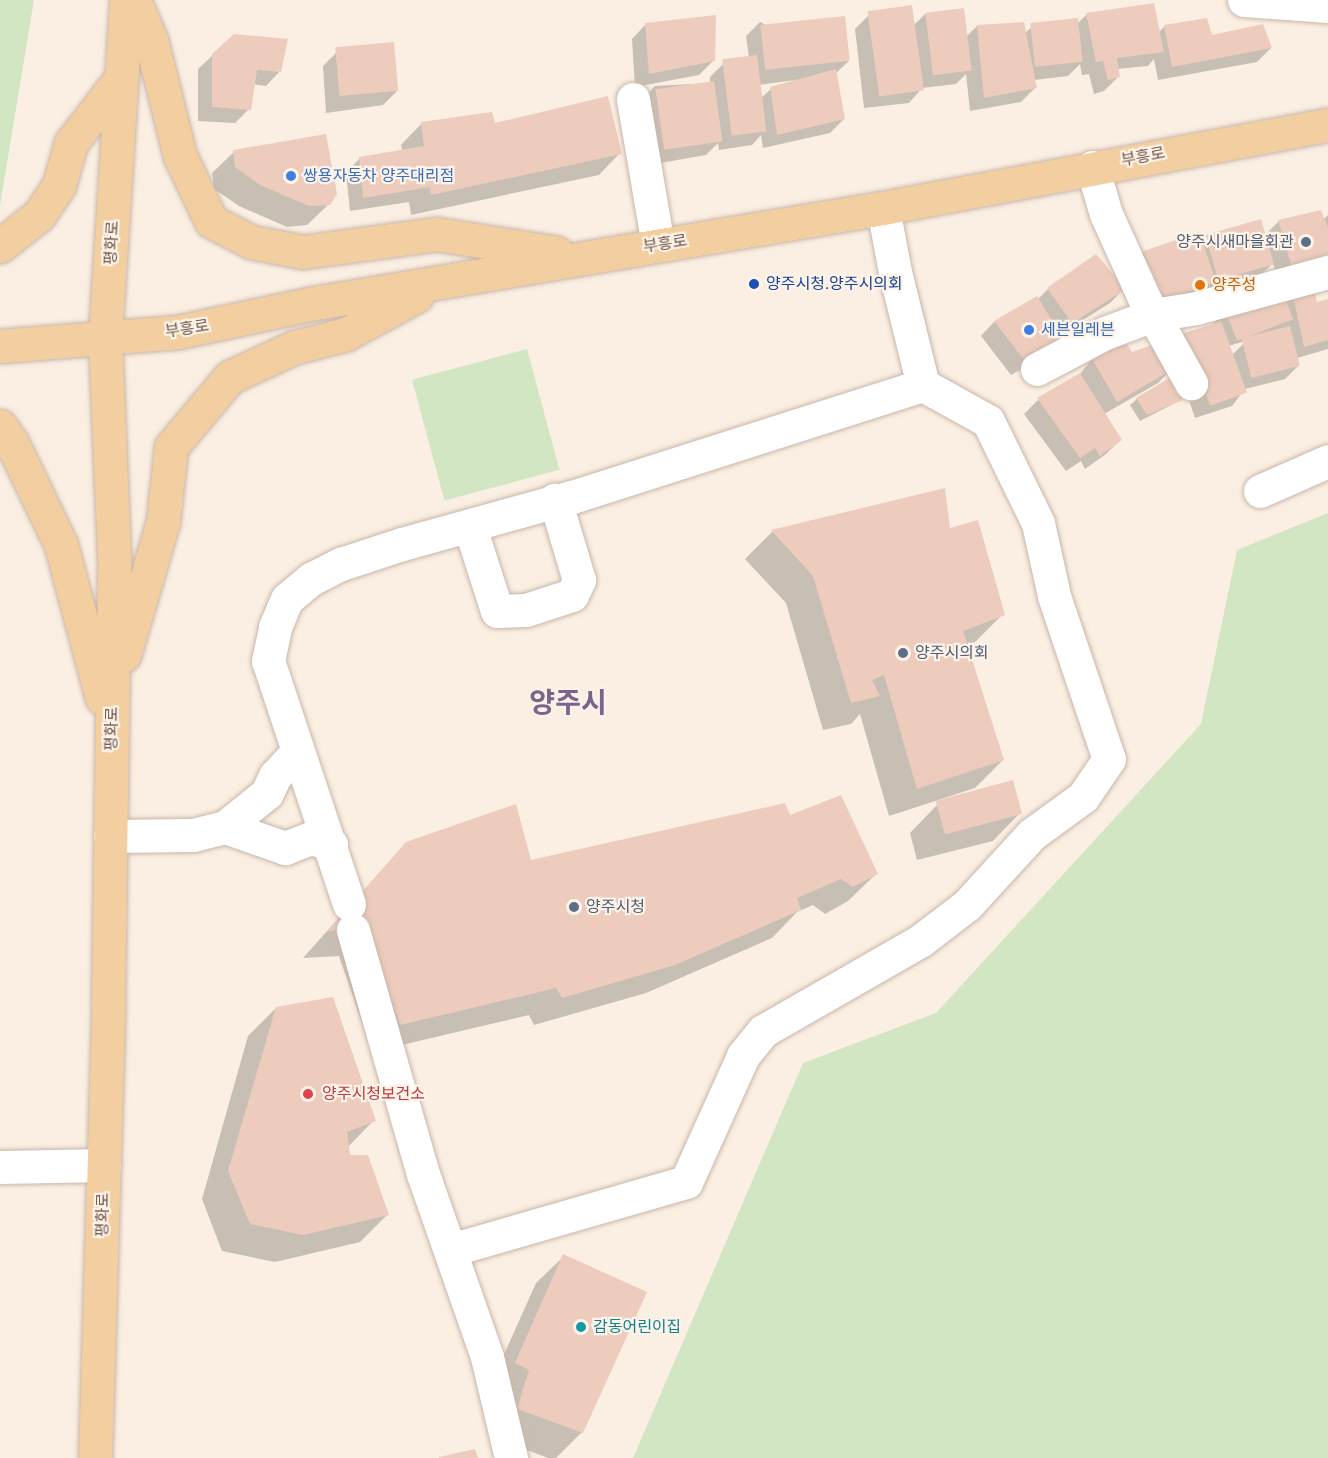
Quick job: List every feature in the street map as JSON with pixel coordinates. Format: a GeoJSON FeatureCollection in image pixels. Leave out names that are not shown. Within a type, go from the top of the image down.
{"type":"FeatureCollection","features":[{"type":"Feature","properties":{"kind":"main road","name":"평화로"},"geometry":{"type":"LineString","coordinates":[[95,1458],[104,1165],[113,691],[114,555],[105,338],[126,0]]}},
{"type":"Feature","properties":{"kind":"main road"},"geometry":{"type":"LineString","coordinates":[[134,0],[151,40],[180,156],[211,221],[251,242],[303,252],[436,234],[579,256]]}},
{"type":"Feature","properties":{"kind":"main road"},"geometry":{"type":"LineString","coordinates":[[0,246],[39,215],[59,185],[71,143],[122,77]]}},
{"type":"Feature","properties":{"kind":"main road","name":"부흥로"},"geometry":{"type":"LineString","coordinates":[[0,346],[178,332],[315,303],[436,285],[579,256],[883,208],[1092,166],[1328,125]]}},
{"type":"Feature","properties":{"kind":"main road"},"geometry":{"type":"LineString","coordinates":[[113,691],[164,522],[171,447],[230,377],[295,347],[346,334],[436,285]]}},
{"type":"Feature","properties":{"kind":"main road"},"geometry":{"type":"LineString","coordinates":[[0,426],[12,443],[61,545],[112,739]]}},
{"type":"Feature","properties":{"kind":"street"},"geometry":{"type":"LineString","coordinates":[[1244,0],[1328,6]]}},
{"type":"Feature","properties":{"kind":"street"},"geometry":{"type":"LineString","coordinates":[[633,99],[658,245]]}},
{"type":"Feature","properties":{"kind":"street"},"geometry":{"type":"LineString","coordinates":[[1092,166],[1106,214],[1153,315],[1191,383]]}},
{"type":"Feature","properties":{"kind":"street"},"geometry":{"type":"LineString","coordinates":[[883,208],[894,272],[923,385]]}},
{"type":"Feature","properties":{"kind":"street"},"geometry":{"type":"LineString","coordinates":[[1037,369],[1105,333],[1153,315],[1196,308],[1328,272]]}},
{"type":"Feature","properties":{"kind":"street"},"geometry":{"type":"LineString","coordinates":[[451,1250],[686,1182],[743,1056],[763,1030],[920,941],[967,905],[1032,834],[1083,797],[1109,759],[1054,596],[1038,523],[1007,455],[988,421],[923,385],[470,527],[340,564],[311,579],[287,599],[275,627],[268,661],[297,752],[331,844],[363,966],[423,1174],[487,1357],[511,1458]]}},
{"type":"Feature","properties":{"kind":"street"},"geometry":{"type":"LineString","coordinates":[[1260,491],[1328,460]]}},
{"type":"Feature","properties":{"kind":"street"},"geometry":{"type":"LineString","coordinates":[[470,527],[497,610],[526,610],[572,595],[579,580],[555,500]]}},
{"type":"Feature","properties":{"kind":"street"},"geometry":{"type":"LineString","coordinates":[[110,837],[193,835],[225,828],[267,793],[275,776],[297,752]]}},
{"type":"Feature","properties":{"kind":"street"},"geometry":{"type":"LineString","coordinates":[[225,828],[285,848],[312,838],[331,844]]}},
{"type":"Feature","properties":{"kind":"street"},"geometry":{"type":"LineString","coordinates":[[0,1167],[104,1165]]}},
{"type":"Feature","properties":{"kind":"green space"},"geometry":{"type":"Polygon","coordinates":[[[0,0],[34,0],[0,206],[0,0]]]}},
{"type":"Feature","properties":{"kind":"green space"},"geometry":{"type":"Polygon","coordinates":[[[527,349],[559,470],[444,501],[412,380],[527,349]]]}},
{"type":"Feature","properties":{"kind":"green space"},"geometry":{"type":"Polygon","coordinates":[[[1328,513],[1328,1458],[633,1458],[803,1063],[936,1013],[1201,724],[1237,550],[1328,513]]]}},
{"type":"Feature","properties":{"kind":"building"},"geometry":{"type":"Polygon","coordinates":[[[1154,3],[1164,52],[1117,58],[1120,77],[1108,80],[1103,61],[1096,62],[1086,13],[1154,3]]]}},
{"type":"Feature","properties":{"kind":"building"},"geometry":{"type":"Polygon","coordinates":[[[912,5],[924,90],[879,96],[867,11],[912,5]]]}},
{"type":"Feature","properties":{"kind":"building"},"geometry":{"type":"Polygon","coordinates":[[[964,8],[972,71],[933,75],[925,13],[964,8]]]}},
{"type":"Feature","properties":{"kind":"building"},"geometry":{"type":"Polygon","coordinates":[[[716,15],[715,61],[649,74],[645,23],[716,15]]]}},
{"type":"Feature","properties":{"kind":"building"},"geometry":{"type":"Polygon","coordinates":[[[845,16],[850,61],[765,70],[760,25],[845,16]]]}},
{"type":"Feature","properties":{"kind":"building"},"geometry":{"type":"Polygon","coordinates":[[[1078,18],[1083,62],[1035,67],[1030,23],[1078,18]]]}},
{"type":"Feature","properties":{"kind":"building"},"geometry":{"type":"Polygon","coordinates":[[[1207,18],[1212,35],[1263,24],[1272,48],[1172,67],[1164,25],[1207,18]]]}},
{"type":"Feature","properties":{"kind":"building"},"geometry":{"type":"Polygon","coordinates":[[[1024,22],[1037,88],[984,98],[977,25],[1024,22]]]}},
{"type":"Feature","properties":{"kind":"building"},"geometry":{"type":"Polygon","coordinates":[[[234,34],[288,39],[281,72],[257,70],[251,110],[212,107],[212,54],[234,34]]]}},
{"type":"Feature","properties":{"kind":"building"},"geometry":{"type":"Polygon","coordinates":[[[394,42],[398,91],[339,96],[335,47],[394,42]]]}},
{"type":"Feature","properties":{"kind":"building"},"geometry":{"type":"Polygon","coordinates":[[[757,55],[766,131],[732,136],[722,59],[757,55]]]}},
{"type":"Feature","properties":{"kind":"building"},"geometry":{"type":"Polygon","coordinates":[[[836,69],[845,119],[777,135],[770,87],[836,69]]]}},
{"type":"Feature","properties":{"kind":"building"},"geometry":{"type":"Polygon","coordinates":[[[714,81],[722,141],[664,150],[656,89],[714,81]]]}},
{"type":"Feature","properties":{"kind":"building"},"geometry":{"type":"Polygon","coordinates":[[[608,96],[622,154],[431,195],[430,187],[363,198],[359,157],[424,146],[421,122],[492,112],[495,123],[608,96]]]}},
{"type":"Feature","properties":{"kind":"building","name":"쌍용자동차 양주대리점"},"geometry":{"type":"Polygon","coordinates":[[[326,134],[337,194],[330,205],[309,206],[260,185],[235,167],[233,150],[326,134]]]}},
{"type":"Feature","properties":{"kind":"building","name":"양주시새마을회관"},"geometry":{"type":"Polygon","coordinates":[[[1321,210],[1328,228],[1328,257],[1292,268],[1278,220],[1321,210]]]}},
{"type":"Feature","properties":{"kind":"building"},"geometry":{"type":"Polygon","coordinates":[[[1261,219],[1274,264],[1218,280],[1205,235],[1261,219]]]}},
{"type":"Feature","properties":{"kind":"building"},"geometry":{"type":"Polygon","coordinates":[[[1199,232],[1216,282],[1160,301],[1143,251],[1199,232]]]}},
{"type":"Feature","properties":{"kind":"building"},"geometry":{"type":"Polygon","coordinates":[[[1096,254],[1126,289],[1072,323],[1047,288],[1096,254]]]}},
{"type":"Feature","properties":{"kind":"building"},"geometry":{"type":"Polygon","coordinates":[[[1313,285],[1317,302],[1328,299],[1328,340],[1304,347],[1292,290],[1313,285]]]}},
{"type":"Feature","properties":{"kind":"building"},"geometry":{"type":"Polygon","coordinates":[[[1283,293],[1293,319],[1237,341],[1227,315],[1283,293]]]}},
{"type":"Feature","properties":{"kind":"building","name":"세븐일레븐"},"geometry":{"type":"Polygon","coordinates":[[[1037,296],[1064,340],[1026,362],[994,321],[1037,296]]]}},
{"type":"Feature","properties":{"kind":"building"},"geometry":{"type":"Polygon","coordinates":[[[1221,321],[1247,392],[1210,406],[1184,334],[1221,321]]]}},
{"type":"Feature","properties":{"kind":"building"},"geometry":{"type":"Polygon","coordinates":[[[1290,326],[1300,366],[1251,378],[1241,338],[1290,326]]]}},
{"type":"Feature","properties":{"kind":"building"},"geometry":{"type":"Polygon","coordinates":[[[1123,337],[1132,352],[1158,343],[1173,369],[1117,402],[1091,357],[1123,337]]]}},
{"type":"Feature","properties":{"kind":"building"},"geometry":{"type":"Polygon","coordinates":[[[1080,373],[1122,440],[1100,456],[1095,448],[1080,458],[1037,398],[1080,373]]]}},
{"type":"Feature","properties":{"kind":"building"},"geometry":{"type":"Polygon","coordinates":[[[1171,377],[1183,400],[1147,415],[1136,398],[1171,377]]]}},
{"type":"Feature","properties":{"kind":"building","name":"양주시의회"},"geometry":{"type":"Polygon","coordinates":[[[945,488],[950,528],[978,520],[1005,615],[963,631],[1004,760],[917,789],[884,675],[872,680],[880,696],[851,703],[813,576],[771,530],[945,488]]]}},
{"type":"Feature","properties":{"kind":"building"},"geometry":{"type":"Polygon","coordinates":[[[1013,780],[1022,814],[945,835],[936,801],[1013,780]]]}},
{"type":"Feature","properties":{"kind":"building","name":"양주시청"},"geometry":{"type":"Polygon","coordinates":[[[841,795],[878,874],[853,887],[841,879],[797,898],[801,910],[675,965],[562,998],[556,988],[400,1025],[366,929],[328,931],[406,842],[516,804],[531,860],[785,803],[790,815],[841,795]]]}},
{"type":"Feature","properties":{"kind":"building","name":"양주시청보건소"},"geometry":{"type":"Polygon","coordinates":[[[333,997],[376,1121],[347,1132],[350,1155],[368,1155],[389,1215],[303,1235],[250,1224],[228,1171],[276,1007],[333,997]]]}},
{"type":"Feature","properties":{"kind":"building","name":"감동어린이집"},"geometry":{"type":"Polygon","coordinates":[[[563,1254],[647,1292],[583,1433],[517,1409],[529,1370],[515,1363],[563,1254]]]}},
{"type":"Feature","properties":{"kind":"building"},"geometry":{"type":"Polygon","coordinates":[[[475,1449],[478,1458],[439,1458],[439,1457],[475,1449]]]}},
{"type":"Feature","properties":{"kind":"place","name":"쌍용자동차 양주대리점"},"geometry":{"type":"Point","coordinates":[291,176]}},
{"type":"Feature","properties":{"kind":"place","name":"양주시새마을회관"},"geometry":{"type":"Point","coordinates":[1306,242]}},
{"type":"Feature","properties":{"kind":"place","name":"양주시청.양주시의회"},"geometry":{"type":"Point","coordinates":[754,284]}},
{"type":"Feature","properties":{"kind":"place","name":"양주성"},"geometry":{"type":"Point","coordinates":[1200,285]}},
{"type":"Feature","properties":{"kind":"place","name":"세븐일레븐"},"geometry":{"type":"Point","coordinates":[1029,330]}},
{"type":"Feature","properties":{"kind":"place","name":"양주시의회"},"geometry":{"type":"Point","coordinates":[903,653]}},
{"type":"Feature","properties":{"kind":"place","name":"양주시청"},"geometry":{"type":"Point","coordinates":[574,907]}},
{"type":"Feature","properties":{"kind":"place","name":"양주시청보건소"},"geometry":{"type":"Point","coordinates":[308,1094]}},
{"type":"Feature","properties":{"kind":"place","name":"감동어린이집"},"geometry":{"type":"Point","coordinates":[581,1327]}},
{"type":"Feature","properties":{"kind":"district","name":"양주시"},"geometry":{"type":"Point","coordinates":[568,703]}}]}
